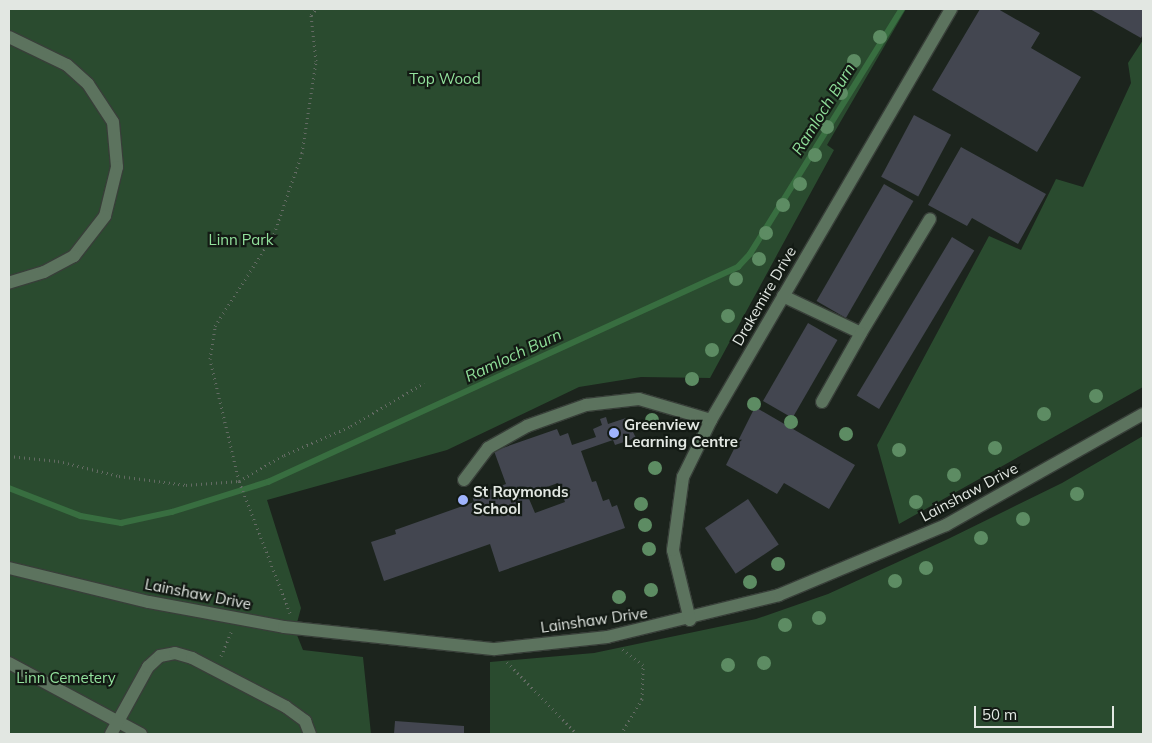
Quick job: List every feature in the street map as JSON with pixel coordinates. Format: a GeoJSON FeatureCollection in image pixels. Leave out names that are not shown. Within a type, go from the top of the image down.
{"type":"FeatureCollection","features":[{"type":"Feature","properties":{"kind":"street","name":"Drakemire Drive"},"geometry":{"type":"LineString","coordinates":[[690,620],[673,550],[683,478],[710,420],[951,9]]}},
{"type":"Feature","properties":{"kind":"street"},"geometry":{"type":"LineString","coordinates":[[9,37],[67,65],[88,84],[113,122],[117,167],[105,216],[74,256],[44,272],[9,283]]}},
{"type":"Feature","properties":{"kind":"street"},"geometry":{"type":"LineString","coordinates":[[822,402],[930,219]]}},
{"type":"Feature","properties":{"kind":"street"},"geometry":{"type":"LineString","coordinates":[[783,296],[861,333]]}},
{"type":"Feature","properties":{"kind":"street"},"geometry":{"type":"LineString","coordinates":[[464,480],[488,448],[527,426],[586,405],[639,399],[710,420]]}},
{"type":"Feature","properties":{"kind":"street","name":"Lainshaw Drive"},"geometry":{"type":"LineString","coordinates":[[9,568],[149,602],[290,628],[494,649],[607,637],[690,620],[779,595],[946,526],[1143,414]]}},
{"type":"Feature","properties":{"kind":"street"},"geometry":{"type":"LineString","coordinates":[[114,729],[148,667],[160,656],[175,653],[216,670],[286,707],[305,722],[310,734]]}},
{"type":"Feature","properties":{"kind":"street"},"geometry":{"type":"LineString","coordinates":[[9,663],[114,729],[141,734]]}},
{"type":"Feature","properties":{"kind":"path"},"geometry":{"type":"LineString","coordinates":[[290,628],[239,481],[210,359],[215,326],[274,234],[302,153],[316,62],[311,15],[316,9]]}},
{"type":"Feature","properties":{"kind":"path"},"geometry":{"type":"LineString","coordinates":[[9,456],[58,461],[120,476],[186,485],[239,481],[284,455],[350,426],[424,384]]}},
{"type":"Feature","properties":{"kind":"path"},"geometry":{"type":"LineString","coordinates":[[216,670],[237,618]]}},
{"type":"Feature","properties":{"kind":"path"},"geometry":{"type":"LineString","coordinates":[[607,637],[643,665],[642,699],[621,734]]}},
{"type":"Feature","properties":{"kind":"path"},"geometry":{"type":"LineString","coordinates":[[494,649],[576,734]]}},
{"type":"Feature","properties":{"kind":"green space","name":"Linn Park"},"geometry":{"type":"Polygon","coordinates":[[[9,9],[906,9],[827,145],[834,150],[710,378],[641,377],[579,387],[447,450],[267,500],[301,608],[295,630],[303,650],[363,657],[371,734],[9,734],[9,9]]]}},
{"type":"Feature","properties":{"kind":"green space"},"geometry":{"type":"Polygon","coordinates":[[[1143,40],[1143,387],[899,524],[877,445],[989,236],[1021,250],[1056,179],[1083,187],[1131,83],[1128,63],[1143,40]]]}},
{"type":"Feature","properties":{"kind":"green space"},"geometry":{"type":"Polygon","coordinates":[[[1143,436],[1143,734],[490,734],[490,662],[594,653],[756,619],[828,594],[948,539],[1062,483],[1143,436]]]}},
{"type":"Feature","properties":{"kind":"building"},"geometry":{"type":"Polygon","coordinates":[[[980,9],[998,9],[1040,33],[1031,48],[1081,77],[1037,152],[932,90],[980,9]]]}},
{"type":"Feature","properties":{"kind":"building"},"geometry":{"type":"Polygon","coordinates":[[[1090,9],[1143,9],[1143,34],[1141,38],[1090,9]]]}},
{"type":"Feature","properties":{"kind":"building"},"geometry":{"type":"Polygon","coordinates":[[[914,115],[951,135],[918,197],[881,177],[914,115]]]}},
{"type":"Feature","properties":{"kind":"building"},"geometry":{"type":"Polygon","coordinates":[[[961,147],[1046,194],[1018,244],[972,218],[967,226],[928,205],[961,147]]]}},
{"type":"Feature","properties":{"kind":"building"},"geometry":{"type":"Polygon","coordinates":[[[884,184],[913,201],[846,318],[816,301],[884,184]]]}},
{"type":"Feature","properties":{"kind":"building"},"geometry":{"type":"Polygon","coordinates":[[[952,237],[974,250],[879,409],[857,396],[952,237]]]}},
{"type":"Feature","properties":{"kind":"building"},"geometry":{"type":"Polygon","coordinates":[[[808,323],[837,340],[792,418],[763,401],[808,323]]]}},
{"type":"Feature","properties":{"kind":"building"},"geometry":{"type":"Polygon","coordinates":[[[755,407],[855,465],[829,509],[784,483],[777,494],[726,465],[755,407]]]}},
{"type":"Feature","properties":{"kind":"building"},"geometry":{"type":"Polygon","coordinates":[[[606,417],[608,424],[626,418],[636,438],[615,445],[613,440],[581,451],[592,482],[596,481],[603,501],[609,499],[612,507],[617,505],[625,528],[499,572],[490,544],[384,581],[371,542],[396,534],[395,530],[474,502],[472,496],[506,484],[494,451],[557,429],[560,436],[568,433],[572,445],[596,437],[593,429],[602,425],[600,419],[606,417]],[[558,483],[527,494],[535,513],[565,502],[558,483]]]}},
{"type":"Feature","properties":{"kind":"building"},"geometry":{"type":"Polygon","coordinates":[[[748,499],[779,545],[736,574],[705,528],[748,499]]]}},
{"type":"Feature","properties":{"kind":"building"},"geometry":{"type":"Polygon","coordinates":[[[395,721],[464,726],[464,734],[394,734],[395,721]]]}},
{"type":"Feature","properties":{"kind":"waterway","name":"Ramloch Burn"},"geometry":{"type":"LineString","coordinates":[[9,488],[81,516],[121,523],[172,512],[268,482],[738,267],[750,254],[902,9]]}},
{"type":"Feature","properties":{"kind":"place","name":"Greenview Learning Centre"},"geometry":{"type":"Point","coordinates":[614,433]}},
{"type":"Feature","properties":{"kind":"place","name":"St Raymonds School"},"geometry":{"type":"Point","coordinates":[463,500]}},
{"type":"Feature","properties":{"kind":"park label","name":"Top Wood"},"geometry":{"type":"Point","coordinates":[445,79]}},
{"type":"Feature","properties":{"kind":"park label","name":"Linn Cemetery"},"geometry":{"type":"Point","coordinates":[66,678]}}]}
